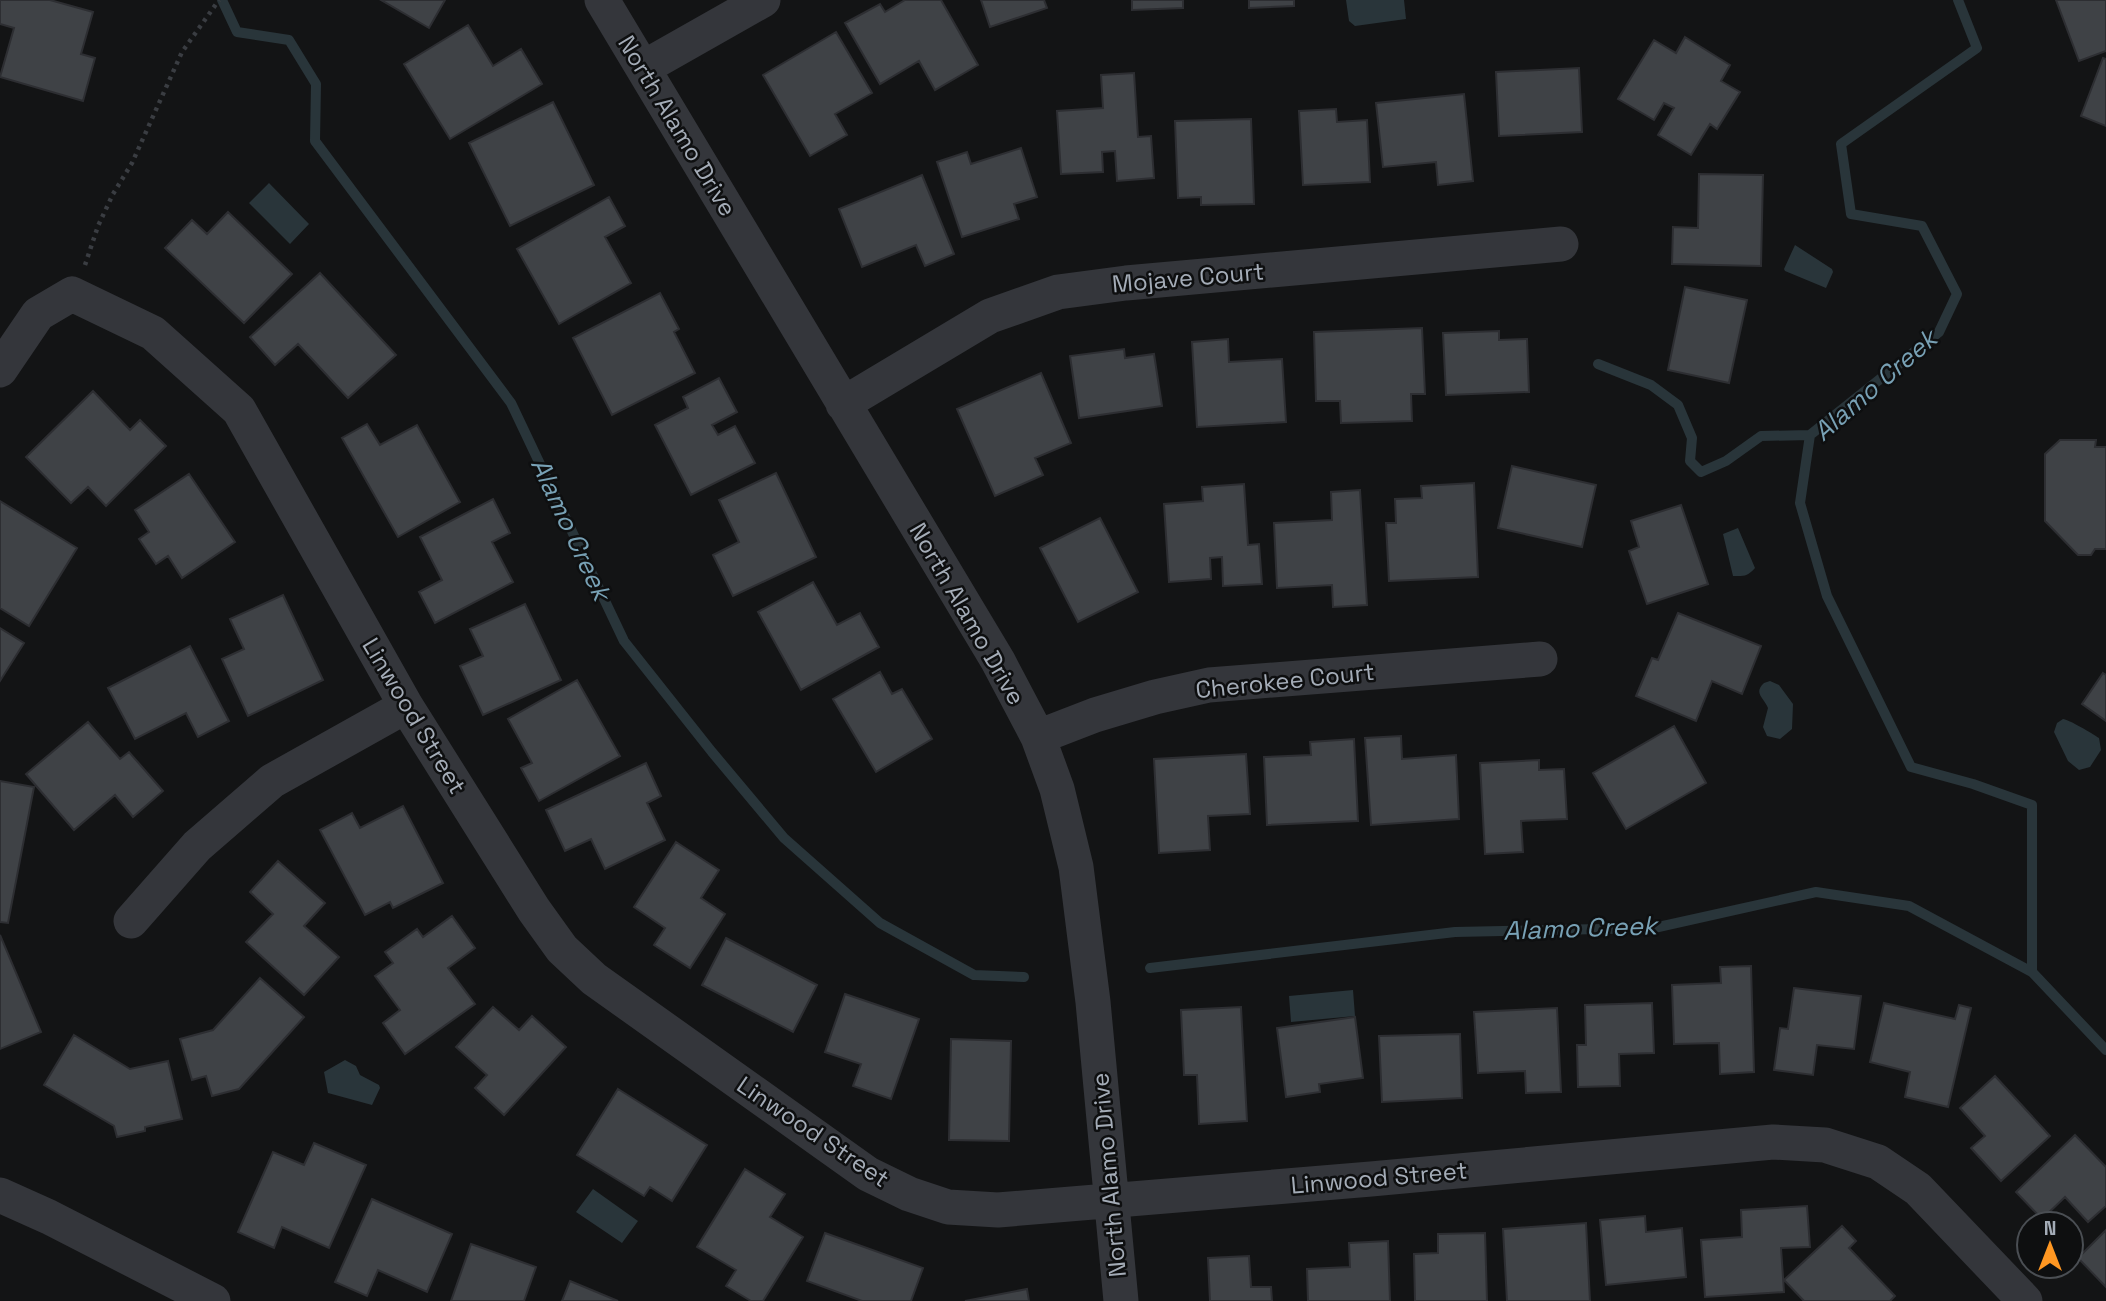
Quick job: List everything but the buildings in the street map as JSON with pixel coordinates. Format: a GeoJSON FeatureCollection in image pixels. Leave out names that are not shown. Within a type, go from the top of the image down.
{"type":"FeatureCollection","features":[{"type":"Feature","properties":{"kind":"street","name":"North Alamo Drive"},"geometry":{"type":"LineString","coordinates":[[602,0],[998,661],[1038,737],[1057,789],[1076,867],[1093,1002],[1121,1301]]}},
{"type":"Feature","properties":{"kind":"street"},"geometry":{"type":"LineString","coordinates":[[643,68],[762,0]]}},
{"type":"Feature","properties":{"kind":"street","name":"Mojave Court"},"geometry":{"type":"LineString","coordinates":[[843,404],[990,316],[1058,292],[1126,282],[1561,244]]}},
{"type":"Feature","properties":{"kind":"street"},"geometry":{"type":"LineString","coordinates":[[0,370],[38,314],[72,294]]}},
{"type":"Feature","properties":{"kind":"street","name":"Linwood Street"},"geometry":{"type":"LineString","coordinates":[[72,294],[153,333],[239,410],[406,706],[534,910],[562,949],[594,979],[867,1174],[909,1194],[948,1207],[998,1210],[1371,1180],[1773,1142],[1825,1144],[1878,1162],[1918,1189],[2025,1301]]}},
{"type":"Feature","properties":{"kind":"street","name":"Cherokee Court"},"geometry":{"type":"LineString","coordinates":[[1038,737],[1155,697],[1209,685],[1540,659]]}},
{"type":"Feature","properties":{"kind":"street"},"geometry":{"type":"LineString","coordinates":[[131,921],[197,846],[272,781],[406,706]]}},
{"type":"Feature","properties":{"kind":"street"},"geometry":{"type":"LineString","coordinates":[[0,1195],[49,1217],[213,1301]]}},
{"type":"Feature","properties":{"kind":"path"},"geometry":{"type":"LineString","coordinates":[[72,294],[89,257],[98,226],[132,163],[182,52],[219,0]]}},
{"type":"Feature","properties":{"kind":"shaded area"},"geometry":{"type":"Polygon","coordinates":[[[1346,0],[1404,0],[1406,19],[1355,26],[1349,21],[1346,0]]]}},
{"type":"Feature","properties":{"kind":"shaded area"},"geometry":{"type":"Polygon","coordinates":[[[269,183],[309,224],[290,244],[249,203],[269,183]]]}},
{"type":"Feature","properties":{"kind":"shaded area"},"geometry":{"type":"Polygon","coordinates":[[[1795,245],[1832,269],[1826,288],[1785,271],[1795,245]]]}},
{"type":"Feature","properties":{"kind":"shaded area"},"geometry":{"type":"Polygon","coordinates":[[[1738,528],[1755,568],[1745,575],[1733,576],[1723,534],[1738,528]]]}},
{"type":"Feature","properties":{"kind":"shaded area"},"geometry":{"type":"Polygon","coordinates":[[[1770,681],[1779,685],[1793,704],[1792,729],[1780,739],[1767,736],[1763,727],[1768,708],[1759,690],[1764,683],[1770,681]]]}},
{"type":"Feature","properties":{"kind":"shaded area"},"geometry":{"type":"Polygon","coordinates":[[[2063,719],[2099,738],[2101,750],[2090,767],[2079,770],[2068,761],[2054,732],[2057,723],[2063,719]]]}},
{"type":"Feature","properties":{"kind":"shaded area"},"geometry":{"type":"Polygon","coordinates":[[[1353,990],[1355,1016],[1291,1022],[1289,996],[1353,990]]]}},
{"type":"Feature","properties":{"kind":"shaded area"},"geometry":{"type":"Polygon","coordinates":[[[345,1060],[356,1066],[360,1075],[379,1085],[372,1105],[328,1093],[324,1072],[345,1060]]]}},
{"type":"Feature","properties":{"kind":"shaded area"},"geometry":{"type":"Polygon","coordinates":[[[593,1189],[638,1221],[622,1243],[576,1212],[593,1189]]]}},
{"type":"Feature","properties":{"kind":"waterway","name":"Alamo Creek"},"geometry":{"type":"LineString","coordinates":[[222,0],[237,32],[289,40],[316,84],[315,141],[511,403],[624,641],[712,752],[784,838],[880,923],[974,975],[1024,977]]}},
{"type":"Feature","properties":{"kind":"waterway","name":"Alamo Creek"},"geometry":{"type":"LineString","coordinates":[[1958,0],[1977,48],[1841,144],[1851,214],[1922,226],[1957,294],[1939,332],[1810,435],[1800,503],[1827,596],[1911,767],[1973,784],[2032,805],[2032,972]]}},
{"type":"Feature","properties":{"kind":"waterway"},"geometry":{"type":"LineString","coordinates":[[1598,364],[1651,385],[1678,405],[1692,438],[1690,461],[1701,472],[1726,461],[1761,436],[1810,435]]}},
{"type":"Feature","properties":{"kind":"waterway","name":"Alamo Creek"},"geometry":{"type":"LineString","coordinates":[[1150,968],[1455,932],[1654,928],[1816,892],[1909,906],[2032,972],[2106,1050]]}}]}
